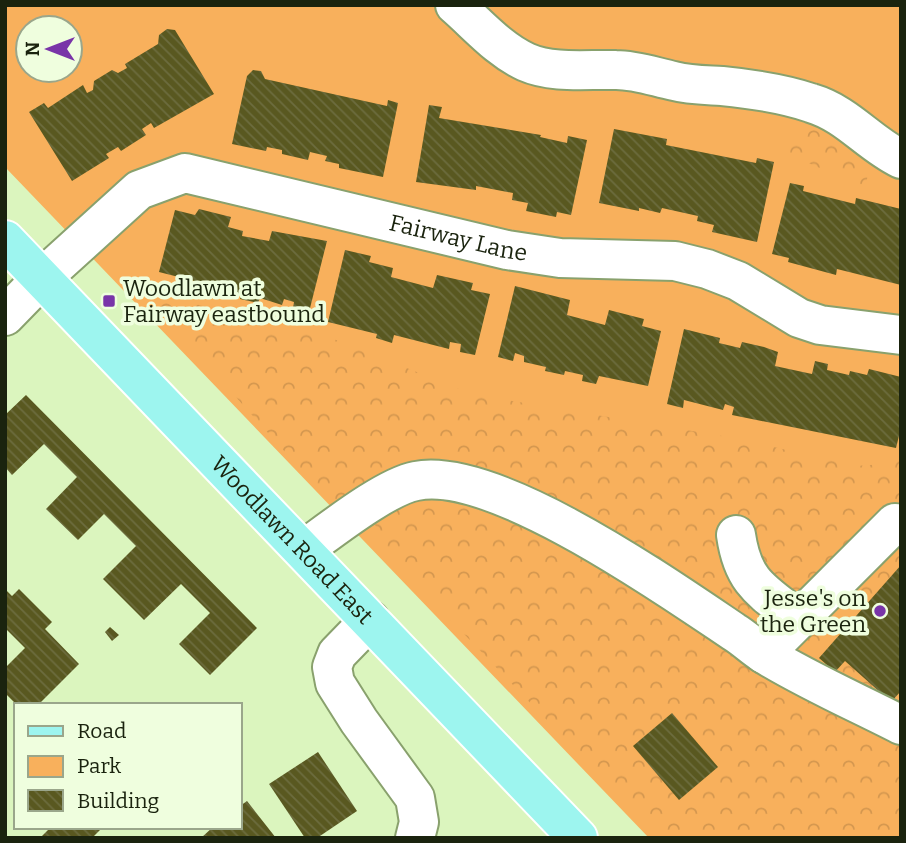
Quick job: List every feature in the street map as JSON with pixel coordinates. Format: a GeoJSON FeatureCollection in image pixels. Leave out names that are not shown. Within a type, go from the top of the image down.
{"type":"FeatureCollection","features":[{"type":"Feature","properties":{"kind":"main road","name":"Woodlawn Road East"},"geometry":{"type":"LineString","coordinates":[[5,240],[578,838]]}},
{"type":"Feature","properties":{"kind":"street"},"geometry":{"type":"LineString","coordinates":[[455,5],[484,33],[529,64],[581,70],[618,70],[675,82],[773,93],[813,103],[838,114],[865,132],[885,151],[901,159]]}},
{"type":"Feature","properties":{"kind":"street","name":"Fairway Lane"},"geometry":{"type":"LineString","coordinates":[[5,316],[42,278],[139,190],[185,173],[507,250],[560,258],[676,261],[738,281],[799,318],[820,325],[901,335]]}},
{"type":"Feature","properties":{"kind":"street"},"geometry":{"type":"LineString","coordinates":[[303,550],[393,489],[417,481],[471,484],[497,493],[598,545],[764,654],[901,725]]}},
{"type":"Feature","properties":{"kind":"street"},"geometry":{"type":"LineString","coordinates":[[764,654],[797,618],[895,523]]}},
{"type":"Feature","properties":{"kind":"street"},"geometry":{"type":"LineString","coordinates":[[736,536],[740,561],[756,585],[797,618]]}},
{"type":"Feature","properties":{"kind":"street"},"geometry":{"type":"LineString","coordinates":[[370,620],[337,654],[332,667],[335,683],[415,798],[419,822],[415,838]]}},
{"type":"Feature","properties":{"kind":"green space"},"geometry":{"type":"Polygon","coordinates":[[[5,5],[901,5],[901,806],[877,838],[649,838],[5,167],[5,5]]]}},
{"type":"Feature","properties":{"kind":"green space"},"geometry":{"type":"Polygon","coordinates":[[[850,124],[874,148],[865,188],[788,154],[793,133],[850,124]]]}},
{"type":"Feature","properties":{"kind":"green space"},"geometry":{"type":"Polygon","coordinates":[[[140,290],[340,341],[471,394],[740,439],[855,466],[885,464],[901,449],[901,838],[660,838],[395,562],[373,521],[320,491],[140,290]]]}},
{"type":"Feature","properties":{"kind":"building"},"geometry":{"type":"Polygon","coordinates":[[[167,29],[175,30],[214,94],[154,128],[151,123],[142,129],[146,135],[121,151],[118,147],[106,154],[109,158],[72,181],[29,112],[44,103],[48,108],[83,85],[87,93],[93,90],[94,81],[112,70],[118,73],[127,68],[125,64],[158,44],[159,35],[167,29]]]}},
{"type":"Feature","properties":{"kind":"building"},"geometry":{"type":"Polygon","coordinates":[[[253,70],[261,71],[265,79],[387,106],[388,100],[398,103],[383,177],[339,168],[339,164],[325,161],[327,156],[310,152],[308,160],[282,154],[282,150],[267,147],[266,151],[232,144],[247,76],[253,70]]]}},
{"type":"Feature","properties":{"kind":"building"},"geometry":{"type":"Polygon","coordinates":[[[429,105],[442,107],[439,118],[541,135],[540,137],[567,143],[568,136],[587,140],[571,215],[557,212],[556,217],[526,211],[528,203],[512,200],[513,193],[476,186],[476,190],[416,182],[429,105]]]}},
{"type":"Feature","properties":{"kind":"building"},"geometry":{"type":"Polygon","coordinates":[[[614,129],[667,139],[666,145],[756,163],[757,158],[774,162],[757,242],[712,232],[714,225],[697,221],[698,216],[662,208],[660,213],[599,203],[614,129]]]}},
{"type":"Feature","properties":{"kind":"building"},"geometry":{"type":"Polygon","coordinates":[[[790,183],[804,186],[803,191],[855,204],[856,198],[901,209],[901,285],[837,269],[836,275],[788,262],[789,258],[772,254],[790,183]]]}},
{"type":"Feature","properties":{"kind":"building"},"geometry":{"type":"Polygon","coordinates":[[[199,209],[231,217],[228,227],[243,231],[242,236],[269,241],[272,231],[327,241],[309,312],[293,308],[294,302],[284,299],[282,305],[260,298],[258,303],[240,299],[241,295],[225,291],[224,298],[204,291],[206,284],[159,272],[175,210],[195,215],[199,209]]]}},
{"type":"Feature","properties":{"kind":"building"},"geometry":{"type":"Polygon","coordinates":[[[345,250],[371,256],[369,262],[393,268],[391,277],[433,288],[437,275],[473,283],[471,290],[490,294],[475,355],[460,352],[461,344],[450,342],[449,349],[394,335],[392,343],[376,338],[377,334],[328,322],[345,250]]]}},
{"type":"Feature","properties":{"kind":"building"},"geometry":{"type":"Polygon","coordinates":[[[515,286],[570,300],[567,315],[605,325],[609,310],[644,319],[642,326],[661,331],[648,386],[599,376],[596,384],[582,381],[583,375],[545,371],[546,367],[524,362],[524,356],[515,353],[513,361],[498,357],[515,286]]]}},
{"type":"Feature","properties":{"kind":"building"},"geometry":{"type":"Polygon","coordinates":[[[684,329],[720,338],[719,343],[740,348],[742,342],[778,352],[775,366],[812,374],[815,361],[828,364],[827,370],[849,375],[850,371],[867,375],[869,369],[901,377],[901,428],[896,448],[732,415],[734,407],[725,404],[723,410],[684,400],[683,408],[667,404],[684,329]]]}},
{"type":"Feature","properties":{"kind":"building"},"geometry":{"type":"Polygon","coordinates":[[[26,395],[257,628],[210,675],[179,644],[210,613],[181,584],[144,620],[103,579],[136,546],[104,514],[78,540],[46,509],[77,477],[44,444],[12,475],[5,467],[5,415],[26,395]]]}},
{"type":"Feature","properties":{"kind":"building","name":"Jesse's on the Green"},"geometry":{"type":"Polygon","coordinates":[[[901,565],[901,691],[891,702],[845,661],[835,672],[819,658],[901,565]]]}},
{"type":"Feature","properties":{"kind":"building"},"geometry":{"type":"Polygon","coordinates":[[[5,589],[12,596],[19,589],[52,622],[45,629],[79,664],[40,703],[15,703],[5,693],[5,668],[25,648],[5,628],[5,589]]]}},
{"type":"Feature","properties":{"kind":"building"},"geometry":{"type":"Polygon","coordinates":[[[110,627],[119,635],[112,641],[105,632],[110,627]]]}},
{"type":"Feature","properties":{"kind":"building"},"geometry":{"type":"Polygon","coordinates":[[[672,713],[718,767],[679,800],[633,746],[672,713]]]}},
{"type":"Feature","properties":{"kind":"building"},"geometry":{"type":"Polygon","coordinates":[[[318,752],[357,811],[317,838],[305,838],[269,784],[318,752]]]}},
{"type":"Feature","properties":{"kind":"building"},"geometry":{"type":"Polygon","coordinates":[[[247,801],[276,838],[201,838],[211,829],[242,829],[242,805],[247,801]]]}},
{"type":"Feature","properties":{"kind":"building"},"geometry":{"type":"Polygon","coordinates":[[[49,829],[101,829],[92,838],[40,838],[49,829]]]}},
{"type":"Feature","properties":{"kind":"place","name":"Woodlawn at Fairway eastbound"},"geometry":{"type":"Point","coordinates":[109,301]}},
{"type":"Feature","properties":{"kind":"place","name":"Jesse's on the Green"},"geometry":{"type":"Point","coordinates":[880,611]}}]}
